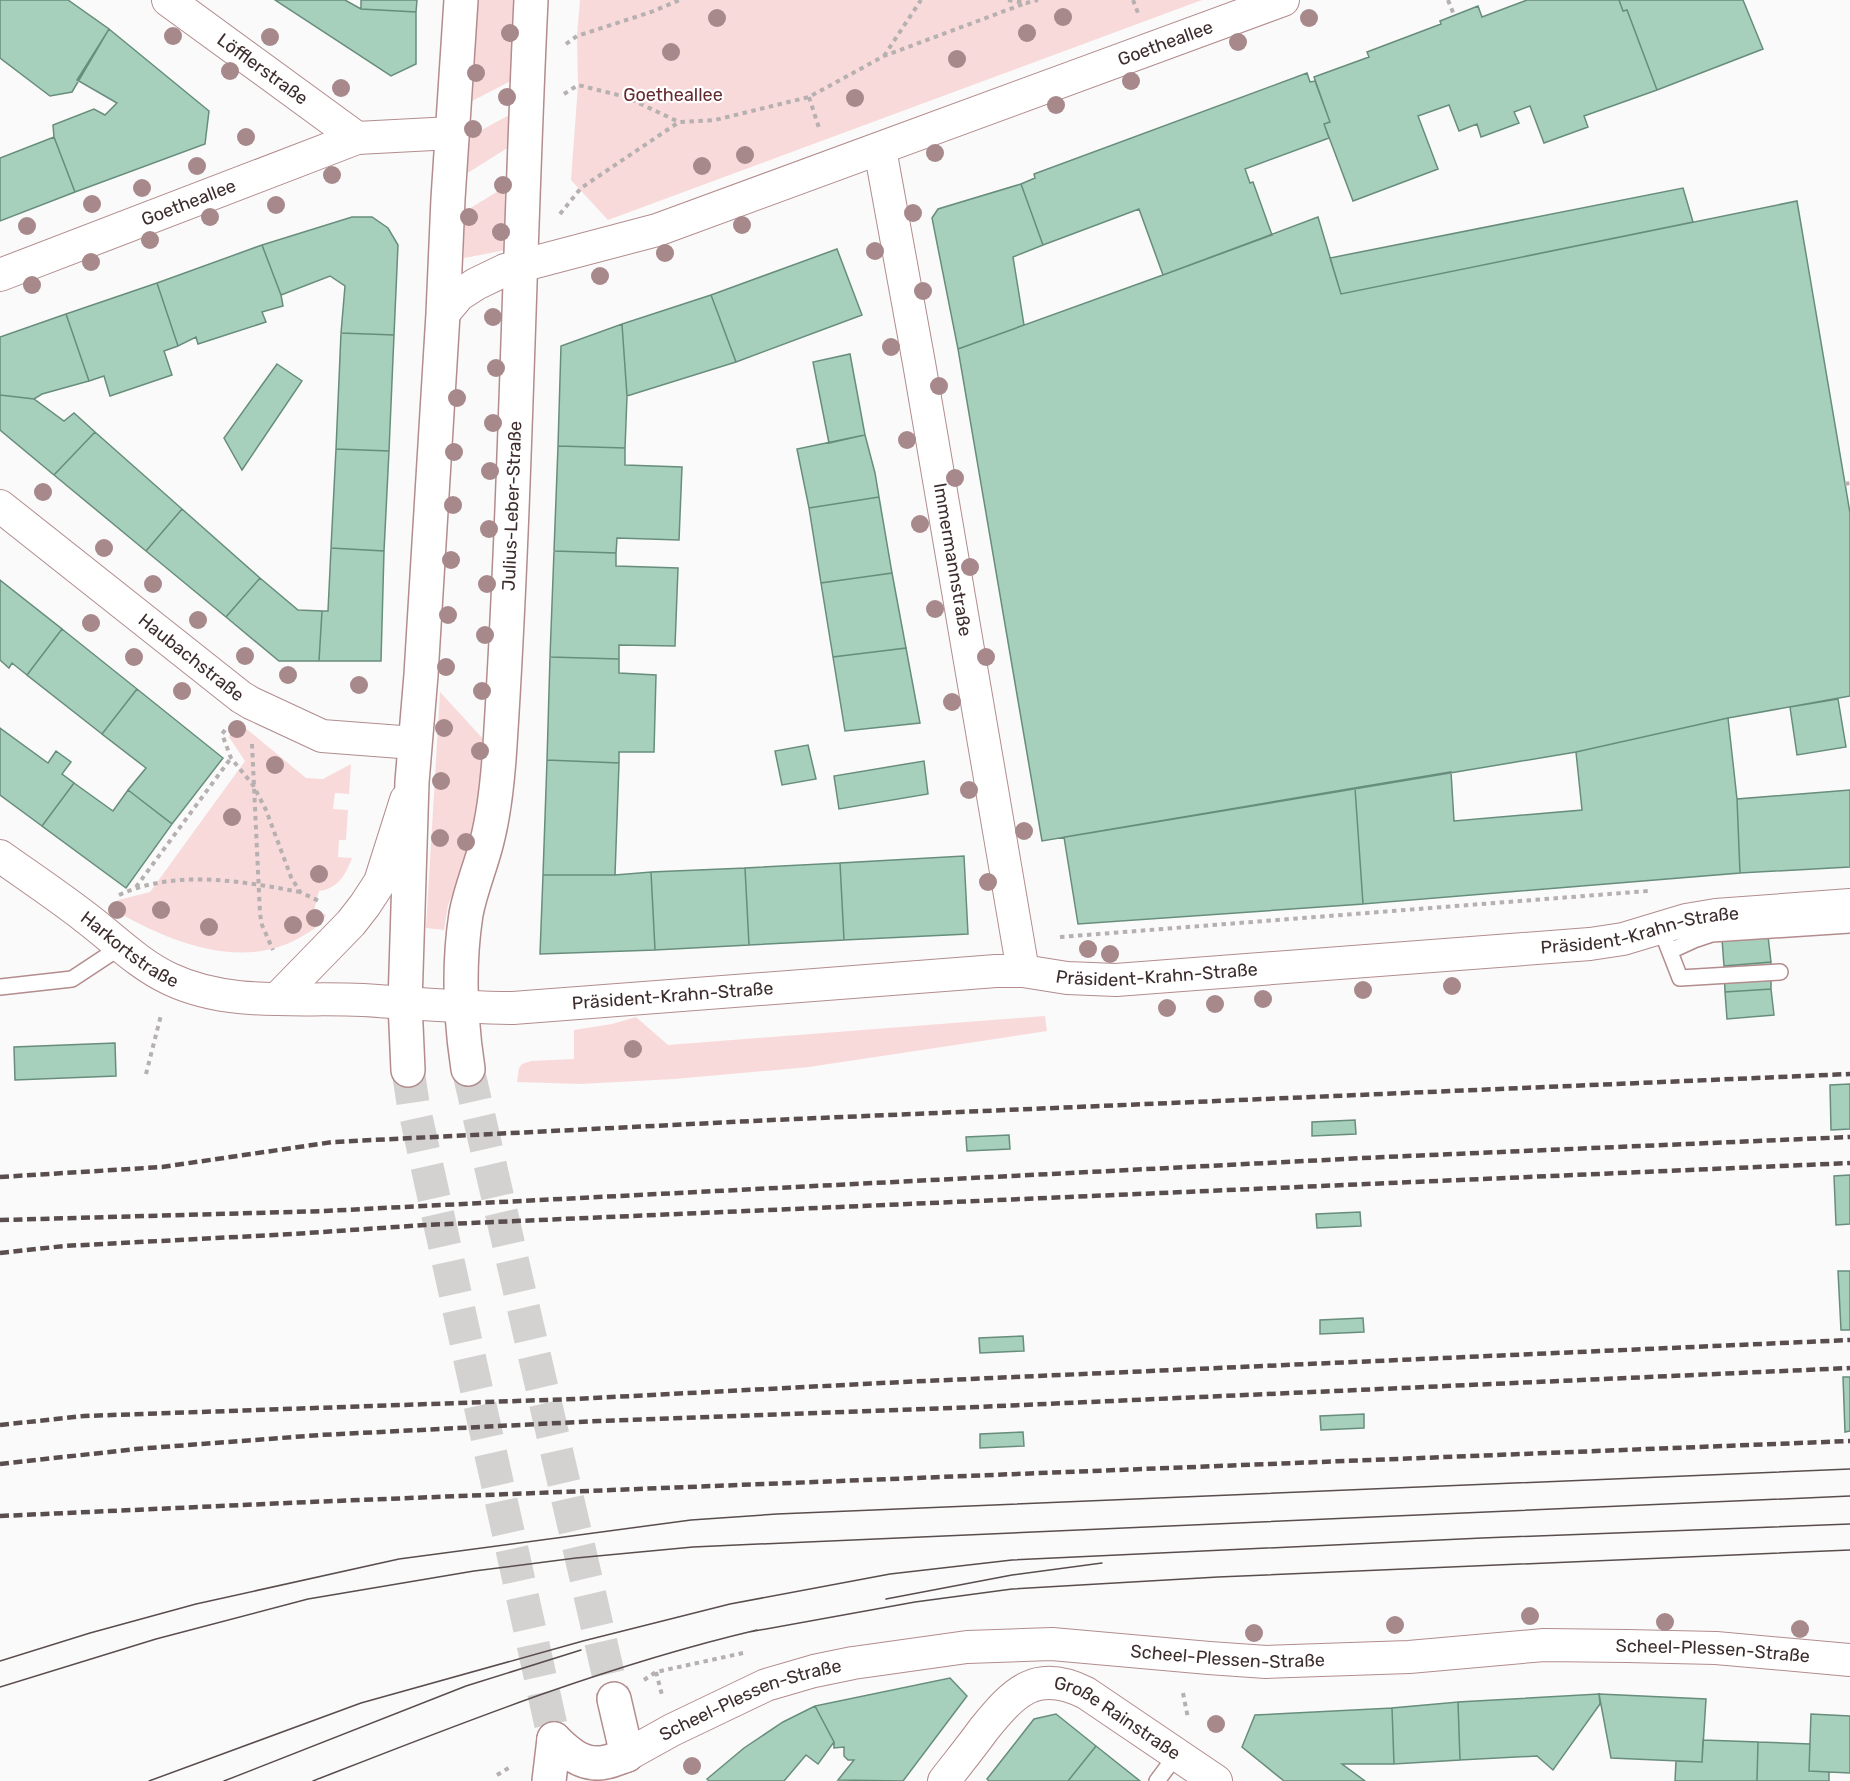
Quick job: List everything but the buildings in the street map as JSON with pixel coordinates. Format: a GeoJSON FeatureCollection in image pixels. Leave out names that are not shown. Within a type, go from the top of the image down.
{"type":"FeatureCollection","features":[{"type":"Feature","properties":{"kind":"main road"},"geometry":{"type":"LineString","coordinates":[[408,1070],[405,1003],[412,782],[461,0]]}},
{"type":"Feature","properties":{"kind":"main road","name":"Julius-Leber-Straße"},"geometry":{"type":"LineString","coordinates":[[468,1069],[460,1007],[459,975],[466,912],[487,841],[498,774],[513,505],[531,0]]}},
{"type":"Feature","properties":{"kind":"main road"},"geometry":{"type":"LineString","coordinates":[[614,1699],[627,1755]]}},
{"type":"Feature","properties":{"kind":"main road"},"geometry":{"type":"LineString","coordinates":[[549,1781],[554,1738],[565,1750],[580,1760],[599,1763],[627,1755]]}},
{"type":"Feature","properties":{"kind":"main road"},"geometry":{"type":"LineString","coordinates":[[590,1781],[627,1755]]}},
{"type":"Feature","properties":{"kind":"street","name":"Löfflerstraße"},"geometry":{"type":"LineString","coordinates":[[168,0],[357,138]]}},
{"type":"Feature","properties":{"kind":"street","name":"Goetheallee"},"geometry":{"type":"LineString","coordinates":[[443,314],[459,295],[492,275],[657,230],[1283,0]]}},
{"type":"Feature","properties":{"kind":"street","name":"Goetheallee"},"geometry":{"type":"LineString","coordinates":[[0,275],[357,138],[452,133]]}},
{"type":"Feature","properties":{"kind":"street","name":"Immermannstraße"},"geometry":{"type":"LineString","coordinates":[[880,149],[921,374],[1023,971]]}},
{"type":"Feature","properties":{"kind":"street","name":"Haubachstraße"},"geometry":{"type":"LineString","coordinates":[[0,506],[246,700],[322,736],[414,743]]}},
{"type":"Feature","properties":{"kind":"street"},"geometry":{"type":"LineString","coordinates":[[278,998],[351,923],[380,882],[412,782]]}},
{"type":"Feature","properties":{"kind":"street","name":"Harkortstraße"},"geometry":{"type":"LineString","coordinates":[[0,856],[84,915],[145,965],[170,979],[234,998],[405,1003]]}},
{"type":"Feature","properties":{"kind":"street","name":"Präsident-Krahn-Straße"},"geometry":{"type":"LineString","coordinates":[[405,1003],[513,1008],[996,971],[1023,971],[1067,978],[1116,980],[1590,944],[1623,939],[1665,939],[1686,920],[1716,915],[1850,905]]}},
{"type":"Feature","properties":{"kind":"street","name":"Scheel-Plessen-Straße"},"geometry":{"type":"LineString","coordinates":[[627,1755],[672,1730],[766,1685],[814,1671],[853,1663],[967,1647],[1034,1643],[1080,1645],[1266,1662],[1410,1657],[1544,1645],[1716,1648],[1850,1660]]}},
{"type":"Feature","properties":{"kind":"street","name":"Große Rainstraße"},"geometry":{"type":"LineString","coordinates":[[944,1781],[1012,1696],[1038,1684],[1048,1683],[1073,1687],[1086,1693],[1197,1768]]}},
{"type":"Feature","properties":{"kind":"lane"},"geometry":{"type":"LineString","coordinates":[[1780,972],[1680,978],[1665,939],[1694,940],[1712,934],[1850,925]]}},
{"type":"Feature","properties":{"kind":"lane"},"geometry":{"type":"LineString","coordinates":[[0,987],[72,979],[122,946]]}},
{"type":"Feature","properties":{"kind":"lane"},"geometry":{"type":"LineString","coordinates":[[1157,1781],[1197,1768]]}},
{"type":"Feature","properties":{"kind":"path"},"geometry":{"type":"LineString","coordinates":[[577,36],[680,0]]}},
{"type":"Feature","properties":{"kind":"path"},"geometry":{"type":"LineString","coordinates":[[884,56],[921,0]]}},
{"type":"Feature","properties":{"kind":"path"},"geometry":{"type":"LineString","coordinates":[[1008,0],[1026,3]]}},
{"type":"Feature","properties":{"kind":"path"},"geometry":{"type":"LineString","coordinates":[[578,85],[626,97],[679,122],[715,120],[809,97],[884,56],[1038,0]]}},
{"type":"Feature","properties":{"kind":"path"},"geometry":{"type":"LineString","coordinates":[[1448,0],[1454,15]]}},
{"type":"Feature","properties":{"kind":"path"},"geometry":{"type":"LineString","coordinates":[[520,266],[581,188],[679,122]]}},
{"type":"Feature","properties":{"kind":"path"},"geometry":{"type":"LineString","coordinates":[[246,700],[222,734],[231,758],[253,785],[266,810],[291,877],[300,892]]}},
{"type":"Feature","properties":{"kind":"path"},"geometry":{"type":"LineString","coordinates":[[246,700],[260,914],[262,925],[274,953],[278,998]]}},
{"type":"Feature","properties":{"kind":"path"},"geometry":{"type":"LineString","coordinates":[[136,888],[231,758]]}},
{"type":"Feature","properties":{"kind":"path"},"geometry":{"type":"LineString","coordinates":[[84,915],[114,897],[136,888],[155,883],[198,879],[222,879],[300,892],[328,905]]}},
{"type":"Feature","properties":{"kind":"path"},"geometry":{"type":"LineString","coordinates":[[1018,941],[1648,891]]}},
{"type":"Feature","properties":{"kind":"path"},"geometry":{"type":"LineString","coordinates":[[146,1074],[170,979]]}},
{"type":"Feature","properties":{"kind":"path"},"geometry":{"type":"LineString","coordinates":[[656,1672],[740,1654]]}},
{"type":"Feature","properties":{"kind":"path"},"geometry":{"type":"LineString","coordinates":[[1176,1655],[1197,1768]]}},
{"type":"Feature","properties":{"kind":"green space"},"geometry":{"type":"Polygon","coordinates":[[[475,0],[517,0],[513,80],[470,102],[475,0]]]}},
{"type":"Feature","properties":{"kind":"green space","name":"Goetheallee"},"geometry":{"type":"Polygon","coordinates":[[[580,0],[1202,0],[608,220],[571,180],[578,85],[577,36],[580,0]]]}},
{"type":"Feature","properties":{"kind":"green space"},"geometry":{"type":"Polygon","coordinates":[[[511,114],[509,147],[466,174],[467,138],[511,114]]]}},
{"type":"Feature","properties":{"kind":"green space"},"geometry":{"type":"Polygon","coordinates":[[[508,185],[506,250],[464,258],[464,212],[508,185]]]}},
{"type":"Feature","properties":{"kind":"green space"},"geometry":{"type":"Polygon","coordinates":[[[440,692],[485,741],[480,809],[467,858],[448,905],[444,930],[426,928],[440,692]]]}},
{"type":"Feature","properties":{"kind":"green space"},"geometry":{"type":"Polygon","coordinates":[[[237,721],[306,778],[323,779],[351,764],[349,794],[335,793],[333,809],[348,810],[346,840],[339,840],[338,857],[352,858],[347,870],[336,884],[319,891],[314,910],[326,915],[324,919],[299,938],[276,948],[252,952],[228,952],[179,941],[112,909],[118,900],[150,892],[245,761],[229,737],[237,721]]]}},
{"type":"Feature","properties":{"kind":"green space"},"geometry":{"type":"Polygon","coordinates":[[[1045,1016],[1047,1031],[809,1067],[674,1079],[580,1084],[517,1082],[519,1068],[522,1064],[531,1061],[574,1059],[574,1030],[612,1024],[636,1017],[668,1045],[1045,1016]]]}},
{"type":"Feature","properties":{"kind":"tunnel"},"geometry":{"type":"LineString","coordinates":[[468,1069],[614,1699]]}},
{"type":"Feature","properties":{"kind":"tunnel"},"geometry":{"type":"LineString","coordinates":[[408,1070],[413,1103],[554,1739]]}},
{"type":"Feature","properties":{"kind":"tram line"},"geometry":{"type":"LineString","coordinates":[[0,1661],[196,1604],[399,1559],[691,1520],[777,1514],[1850,1469]]}},
{"type":"Feature","properties":{"kind":"tram line"},"geometry":{"type":"LineString","coordinates":[[0,1687],[156,1639],[308,1599],[474,1571],[576,1558],[693,1547],[1850,1496]]}},
{"type":"Feature","properties":{"kind":"tram line"},"geometry":{"type":"LineString","coordinates":[[149,1781],[361,1703],[583,1641],[730,1604],[890,1574],[1012,1560],[1482,1538],[1850,1524]]}},
{"type":"Feature","properties":{"kind":"tram line"},"geometry":{"type":"LineString","coordinates":[[749,1632],[915,1602],[1012,1589],[1218,1577],[1850,1550]]}},
{"type":"Feature","properties":{"kind":"tram line"},"geometry":{"type":"LineString","coordinates":[[886,1599],[1012,1575],[1102,1563]]}},
{"type":"Feature","properties":{"kind":"tram line"},"geometry":{"type":"LineString","coordinates":[[313,1781],[532,1698],[700,1644],[757,1630]]}},
{"type":"Feature","properties":{"kind":"tram line"},"geometry":{"type":"LineString","coordinates":[[224,1781],[466,1686],[581,1650]]}},
{"type":"Feature","properties":{"kind":"railway"},"geometry":{"type":"LineString","coordinates":[[0,1177],[162,1167],[333,1142],[772,1120],[1850,1074]]}},
{"type":"Feature","properties":{"kind":"railway"},"geometry":{"type":"LineString","coordinates":[[0,1220],[325,1211],[1384,1157],[1850,1137]]}},
{"type":"Feature","properties":{"kind":"railway"},"geometry":{"type":"LineString","coordinates":[[0,1253],[64,1246],[425,1225],[1850,1163]]}},
{"type":"Feature","properties":{"kind":"railway"},"geometry":{"type":"LineString","coordinates":[[0,1425],[84,1416],[574,1399],[902,1382],[1850,1340]]}},
{"type":"Feature","properties":{"kind":"railway"},"geometry":{"type":"LineString","coordinates":[[0,1464],[136,1449],[320,1435],[1850,1368]]}},
{"type":"Feature","properties":{"kind":"railway"},"geometry":{"type":"LineString","coordinates":[[0,1516],[1850,1441]]}}]}
